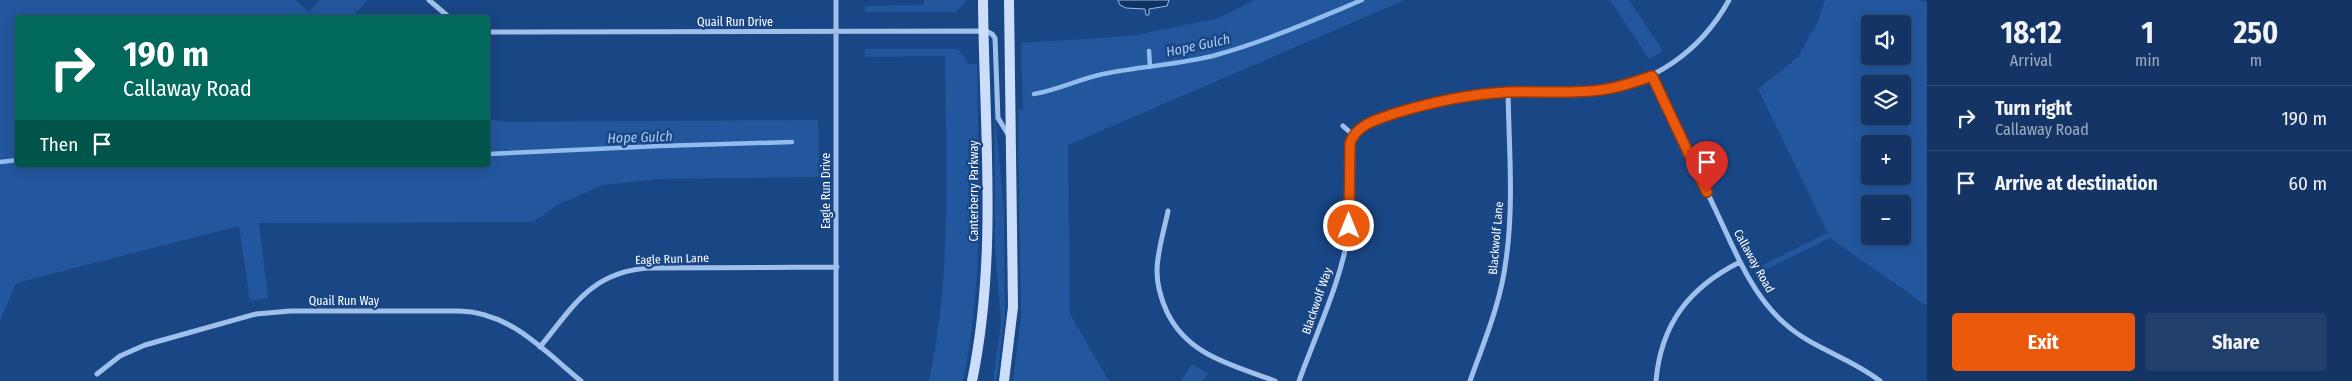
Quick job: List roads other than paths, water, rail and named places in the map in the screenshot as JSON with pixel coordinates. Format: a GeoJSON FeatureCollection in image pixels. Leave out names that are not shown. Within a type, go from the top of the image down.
{"type":"FeatureCollection","features":[{"type":"Feature","properties":{"kind":"street"},"geometry":{"type":"LineString","coordinates":[[429,0],[446,15]]}},
{"type":"Feature","properties":{"kind":"street","name":"Eagle Run Drive"},"geometry":{"type":"LineString","coordinates":[[836,0],[836,381]]}},
{"type":"Feature","properties":{"kind":"street","name":"Canterberry Parkway"},"geometry":{"type":"LineString","coordinates":[[972,381],[982,314],[987,244],[983,0]]}},
{"type":"Feature","properties":{"kind":"street"},"geometry":{"type":"LineString","coordinates":[[1004,381],[1013,307],[1009,0]]}},
{"type":"Feature","properties":{"kind":"street"},"geometry":{"type":"LineString","coordinates":[[1343,126],[1354,135],[1369,123],[1413,108],[1459,98],[1508,92],[1601,90],[1624,86],[1652,76],[1675,61],[1712,27],[1729,0]]}},
{"type":"Feature","properties":{"kind":"street"},"geometry":{"type":"LineString","coordinates":[[984,30],[990,32],[996,38],[998,118],[1010,137]]}},
{"type":"Feature","properties":{"kind":"street","name":"Quail Run Drive"},"geometry":{"type":"LineString","coordinates":[[490,32],[984,30]]}},
{"type":"Feature","properties":{"kind":"street","name":"Callaway Road"},"geometry":{"type":"LineString","coordinates":[[1652,76],[1740,262],[1763,299],[1791,329],[1809,342],[1859,367],[1880,381]]}},
{"type":"Feature","properties":{"kind":"street","name":"Blackwolf Lane"},"geometry":{"type":"LineString","coordinates":[[1470,381],[1494,314],[1506,260],[1510,213],[1508,92]]}},
{"type":"Feature","properties":{"kind":"street","name":"Blackwolf Way"},"geometry":{"type":"LineString","coordinates":[[1300,381],[1332,291],[1347,240],[1349,147],[1354,135]]}},
{"type":"Feature","properties":{"kind":"street"},"geometry":{"type":"LineString","coordinates":[[1168,212],[1157,271],[1161,299],[1173,325],[1185,339],[1207,356],[1276,381]]}},
{"type":"Feature","properties":{"kind":"street"},"geometry":{"type":"LineString","coordinates":[[1656,381],[1664,343],[1680,309],[1705,283],[1740,262]]}},
{"type":"Feature","properties":{"kind":"street","name":"Eagle Run Lane"},"geometry":{"type":"LineString","coordinates":[[540,347],[584,294],[599,282],[617,274],[647,268],[837,267]]}},
{"type":"Feature","properties":{"kind":"street","name":"Quail Run Way"},"geometry":{"type":"LineString","coordinates":[[97,374],[120,356],[160,340],[256,314],[281,312],[473,312],[494,316],[508,323],[581,381]]}},
{"type":"Feature","properties":{"kind":"waterway","name":"Hope Gulch"},"geometry":{"type":"LineString","coordinates":[[1034,94],[1103,74],[1216,55],[1272,37],[1362,0]]}},
{"type":"Feature","properties":{"kind":"waterway"},"geometry":{"type":"LineString","coordinates":[[1149,51],[1150,67]]}},
{"type":"Feature","properties":{"kind":"waterway","name":"Hope Gulch"},"geometry":{"type":"LineString","coordinates":[[490,154],[792,142]]}},
{"type":"Feature","properties":{"kind":"waterway","name":"Hope Gulch"},"geometry":{"type":"LineString","coordinates":[[0,162],[15,160]]}}]}
